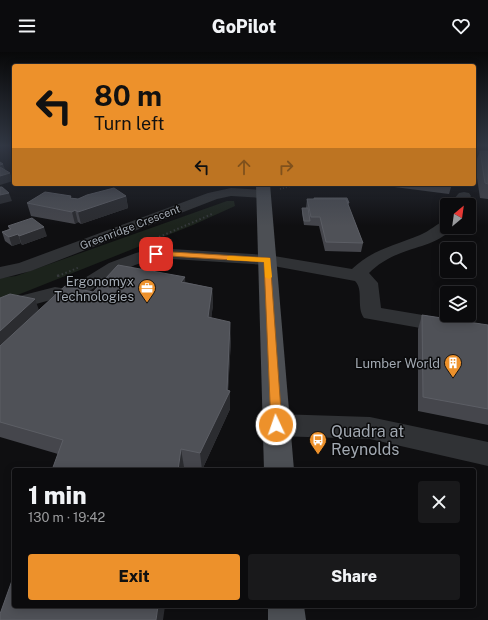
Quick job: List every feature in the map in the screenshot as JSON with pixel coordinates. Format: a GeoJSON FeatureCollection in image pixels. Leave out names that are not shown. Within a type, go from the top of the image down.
{"type":"FeatureCollection","features":[{"type":"Feature","properties":{"kind":"main road"},"geometry":{"type":"LineString","coordinates":[[267,189],[268,260],[279,468]]}},
{"type":"Feature","properties":{"kind":"main road"},"geometry":{"type":"LineString","coordinates":[[286,608],[287,620]]}},
{"type":"Feature","properties":{"kind":"street","name":"Greenridge Crescent"},"geometry":{"type":"LineString","coordinates":[[0,273],[25,267],[213,196],[231,192],[267,189]]}},
{"type":"Feature","properties":{"kind":"street"},"geometry":{"type":"LineString","coordinates":[[170,197],[186,206]]}},
{"type":"Feature","properties":{"kind":"street"},"geometry":{"type":"LineString","coordinates":[[356,275],[380,256],[440,232]]}},
{"type":"Feature","properties":{"kind":"street"},"geometry":{"type":"LineString","coordinates":[[41,322],[70,295],[113,268],[141,256],[156,254],[268,260],[356,275],[367,281],[371,313],[488,333]]}},
{"type":"Feature","properties":{"kind":"street"},"geometry":{"type":"LineString","coordinates":[[0,308],[55,293],[70,295]]}},
{"type":"Feature","properties":{"kind":"street"},"geometry":{"type":"LineString","coordinates":[[276,425],[370,428],[488,454]]}},
{"type":"Feature","properties":{"kind":"path"},"geometry":{"type":"LineString","coordinates":[[267,189],[287,186]]}},
{"type":"Feature","properties":{"kind":"shaded area"},"geometry":{"type":"Polygon","coordinates":[[[227,201],[234,201],[235,206],[193,225],[0,302],[0,278],[16,276],[227,201]]]}},
{"type":"Feature","properties":{"kind":"building"},"geometry":{"type":"Polygon","coordinates":[[[0,173],[10,173],[0,176],[0,173]]]}},
{"type":"Feature","properties":{"kind":"building"},"geometry":{"type":"Polygon","coordinates":[[[483,173],[488,173],[488,184],[485,183],[483,173]]]}},
{"type":"Feature","properties":{"kind":"building"},"geometry":{"type":"Polygon","coordinates":[[[0,187],[2,187],[9,193],[0,195],[0,187]]]}},
{"type":"Feature","properties":{"kind":"building"},"geometry":{"type":"Polygon","coordinates":[[[114,188],[126,196],[78,212],[75,210],[72,212],[27,203],[45,192],[71,196],[70,198],[78,199],[114,188]]]}},
{"type":"Feature","properties":{"kind":"building"},"geometry":{"type":"Polygon","coordinates":[[[314,198],[347,198],[349,203],[346,199],[314,198]]]}},
{"type":"Feature","properties":{"kind":"building"},"geometry":{"type":"Polygon","coordinates":[[[307,199],[346,199],[363,243],[326,242],[320,217],[311,217],[307,199]]]}},
{"type":"Feature","properties":{"kind":"building"},"geometry":{"type":"Polygon","coordinates":[[[302,208],[308,208],[310,221],[304,221],[302,208]]]}},
{"type":"Feature","properties":{"kind":"building"},"geometry":{"type":"Polygon","coordinates":[[[32,218],[44,227],[19,236],[18,234],[9,237],[2,232],[11,229],[8,226],[32,218]]]}},
{"type":"Feature","properties":{"kind":"building"},"geometry":{"type":"Polygon","coordinates":[[[118,265],[185,277],[181,282],[212,288],[208,317],[230,322],[227,390],[230,391],[200,453],[181,449],[178,468],[53,468],[63,440],[0,422],[0,346],[65,286],[93,292],[118,265]]]}},
{"type":"Feature","properties":{"kind":"building"},"geometry":{"type":"Polygon","coordinates":[[[10,294],[35,299],[0,331],[0,298],[10,294]]]}},
{"type":"Feature","properties":{"kind":"building","name":"Lumber World"},"geometry":{"type":"Polygon","coordinates":[[[422,315],[440,318],[440,322],[468,322],[488,325],[488,409],[423,397],[422,315]]]}},
{"type":"Feature","properties":{"kind":"building"},"geometry":{"type":"Polygon","coordinates":[[[12,581],[12,608],[158,608],[156,620],[0,620],[0,614],[12,581]]]}},
{"type":"Feature","properties":{"kind":"slow traffic"},"geometry":{"type":"LineString","coordinates":[[229,258],[268,260],[269,277]]}},
{"type":"Feature","properties":{"kind":"place","name":"Ergonomyx Technologies"},"geometry":{"type":"Point","coordinates":[147,303]}},
{"type":"Feature","properties":{"kind":"place","name":"Lumber World"},"geometry":{"type":"Point","coordinates":[453,378]}},
{"type":"Feature","properties":{"kind":"place","name":"Quadra at Reynolds"},"geometry":{"type":"Point","coordinates":[318,455]}},
{"type":"Feature","properties":{"kind":"route"},"geometry":{"type":"LineString","coordinates":[[156,254],[268,260],[276,425]]}}]}
